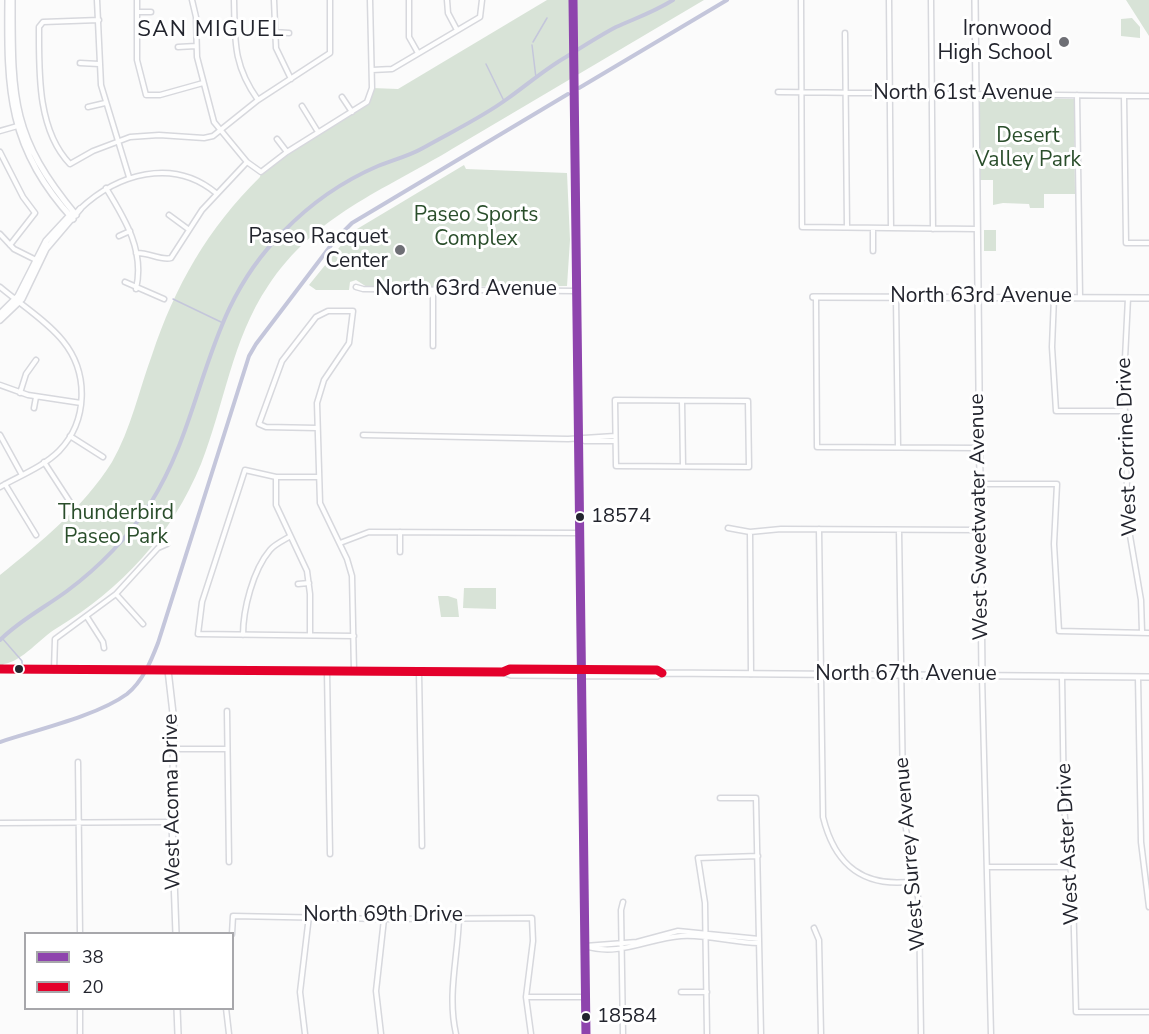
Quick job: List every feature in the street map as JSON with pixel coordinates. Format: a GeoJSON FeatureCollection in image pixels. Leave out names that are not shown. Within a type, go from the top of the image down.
{"type":"FeatureCollection","features":[{"type":"Feature","properties":{"kind":"main road"},"geometry":{"type":"LineString","coordinates":[[0,321],[17,302],[27,287],[38,261],[74,214],[38,173],[19,125],[7,75],[8,0]]}},
{"type":"Feature","properties":{"kind":"main road"},"geometry":{"type":"LineString","coordinates":[[12,0],[12,74],[19,125]]}},
{"type":"Feature","properties":{"kind":"main road"},"geometry":{"type":"LineString","coordinates":[[573,0],[586,1034]]}},
{"type":"Feature","properties":{"kind":"main road","name":"West Sweetwater Avenue"},"geometry":{"type":"LineString","coordinates":[[975,0],[982,676]]}},
{"type":"Feature","properties":{"kind":"main road","name":"North 63rd Avenue"},"geometry":{"type":"LineString","coordinates":[[814,297],[1149,298]]}},
{"type":"Feature","properties":{"kind":"main road"},"geometry":{"type":"LineString","coordinates":[[0,314],[17,302]]}},
{"type":"Feature","properties":{"kind":"main road","name":"North 67th Avenue"},"geometry":{"type":"LineString","coordinates":[[0,669],[418,672],[503,672],[510,669],[580,673],[657,670],[662,674],[1149,677]]}},
{"type":"Feature","properties":{"kind":"main road","name":"West Acoma Drive"},"geometry":{"type":"LineString","coordinates":[[168,670],[174,722],[172,822],[176,932]]}},
{"type":"Feature","properties":{"kind":"main road"},"geometry":{"type":"LineString","coordinates":[[177,1010],[178,1034]]}},
{"type":"Feature","properties":{"kind":"street"},"geometry":{"type":"LineString","coordinates":[[97,0],[99,64],[105,103],[129,177]]}},
{"type":"Feature","properties":{"kind":"street"},"geometry":{"type":"LineString","coordinates":[[137,0],[138,71],[146,95],[160,94],[203,83]]}},
{"type":"Feature","properties":{"kind":"street"},"geometry":{"type":"LineString","coordinates":[[192,0],[196,17],[196,46],[212,118],[247,162],[261,172],[287,152],[352,112],[369,98],[372,70],[370,0]]}},
{"type":"Feature","properties":{"kind":"street"},"geometry":{"type":"LineString","coordinates":[[234,0],[236,57],[243,76],[258,100]]}},
{"type":"Feature","properties":{"kind":"street"},"geometry":{"type":"LineString","coordinates":[[274,0],[274,32],[277,52],[291,79]]}},
{"type":"Feature","properties":{"kind":"street"},"geometry":{"type":"LineString","coordinates":[[99,20],[40,23],[39,74],[43,102],[55,138],[70,164],[117,141],[159,135],[208,138],[258,100],[330,53],[330,0]]}},
{"type":"Feature","properties":{"kind":"street"},"geometry":{"type":"LineString","coordinates":[[409,0],[409,37],[418,53]]}},
{"type":"Feature","properties":{"kind":"street"},"geometry":{"type":"LineString","coordinates":[[447,0],[448,13],[457,30]]}},
{"type":"Feature","properties":{"kind":"street"},"geometry":{"type":"LineString","coordinates":[[372,70],[392,69],[482,15],[482,0]]}},
{"type":"Feature","properties":{"kind":"street"},"geometry":{"type":"LineString","coordinates":[[801,0],[802,226],[976,229]]}},
{"type":"Feature","properties":{"kind":"street"},"geometry":{"type":"LineString","coordinates":[[889,0],[891,228]]}},
{"type":"Feature","properties":{"kind":"street"},"geometry":{"type":"LineString","coordinates":[[931,0],[933,229]]}},
{"type":"Feature","properties":{"kind":"street"},"geometry":{"type":"LineString","coordinates":[[137,12],[152,12]]}},
{"type":"Feature","properties":{"kind":"street"},"geometry":{"type":"LineString","coordinates":[[274,32],[289,33]]}},
{"type":"Feature","properties":{"kind":"street"},"geometry":{"type":"LineString","coordinates":[[845,33],[847,228]]}},
{"type":"Feature","properties":{"kind":"street"},"geometry":{"type":"LineString","coordinates":[[178,47],[196,46]]}},
{"type":"Feature","properties":{"kind":"street"},"geometry":{"type":"LineString","coordinates":[[80,63],[99,64]]}},
{"type":"Feature","properties":{"kind":"street","name":"North 61st Avenue"},"geometry":{"type":"LineString","coordinates":[[778,92],[1149,96]]}},
{"type":"Feature","properties":{"kind":"street"},"geometry":{"type":"LineString","coordinates":[[1077,95],[1080,297]]}},
{"type":"Feature","properties":{"kind":"street"},"geometry":{"type":"LineString","coordinates":[[1124,95],[1126,243],[1149,243]]}},
{"type":"Feature","properties":{"kind":"street"},"geometry":{"type":"LineString","coordinates":[[342,97],[352,112]]}},
{"type":"Feature","properties":{"kind":"street"},"geometry":{"type":"LineString","coordinates":[[88,107],[105,103]]}},
{"type":"Feature","properties":{"kind":"street"},"geometry":{"type":"LineString","coordinates":[[302,106],[318,132]]}},
{"type":"Feature","properties":{"kind":"street"},"geometry":{"type":"LineString","coordinates":[[0,131],[19,125]]}},
{"type":"Feature","properties":{"kind":"street"},"geometry":{"type":"LineString","coordinates":[[277,139],[287,152]]}},
{"type":"Feature","properties":{"kind":"street"},"geometry":{"type":"LineString","coordinates":[[0,152],[23,197],[35,213],[10,245]]}},
{"type":"Feature","properties":{"kind":"street"},"geometry":{"type":"LineString","coordinates":[[136,253],[148,253],[168,260],[216,193],[247,162]]}},
{"type":"Feature","properties":{"kind":"street"},"geometry":{"type":"LineString","coordinates":[[74,214],[106,188],[129,177],[150,173],[174,174],[200,181],[216,193]]}},
{"type":"Feature","properties":{"kind":"street"},"geometry":{"type":"LineString","coordinates":[[106,188],[130,231],[136,253],[135,289]]}},
{"type":"Feature","properties":{"kind":"street"},"geometry":{"type":"LineString","coordinates":[[169,215],[188,229]]}},
{"type":"Feature","properties":{"kind":"street"},"geometry":{"type":"LineString","coordinates":[[873,228],[873,251]]}},
{"type":"Feature","properties":{"kind":"street"},"geometry":{"type":"LineString","coordinates":[[118,236],[130,231]]}},
{"type":"Feature","properties":{"kind":"street"},"geometry":{"type":"LineString","coordinates":[[0,234],[10,245],[38,261]]}},
{"type":"Feature","properties":{"kind":"street"},"geometry":{"type":"LineString","coordinates":[[125,282],[135,289],[164,299]]}},
{"type":"Feature","properties":{"kind":"street"},"geometry":{"type":"LineString","coordinates":[[0,287],[58,335],[68,347],[81,378],[81,403],[70,436],[59,451],[0,487]]}},
{"type":"Feature","properties":{"kind":"street","name":"North 63rd Avenue"},"geometry":{"type":"LineString","coordinates":[[356,287],[363,289],[576,291]]}},
{"type":"Feature","properties":{"kind":"street"},"geometry":{"type":"LineString","coordinates":[[433,290],[433,346]]}},
{"type":"Feature","properties":{"kind":"street"},"geometry":{"type":"LineString","coordinates":[[814,297],[817,447],[980,447]]}},
{"type":"Feature","properties":{"kind":"street"},"geometry":{"type":"LineString","coordinates":[[896,297],[898,447]]}},
{"type":"Feature","properties":{"kind":"street"},"geometry":{"type":"LineString","coordinates":[[1054,297],[1052,347],[1056,411],[1125,411]]}},
{"type":"Feature","properties":{"kind":"street","name":"West Corrine Drive"},"geometry":{"type":"LineString","coordinates":[[1128,298],[1125,411],[1130,541],[1141,600],[1142,632]]}},
{"type":"Feature","properties":{"kind":"street"},"geometry":{"type":"LineString","coordinates":[[317,428],[266,427],[259,424],[282,361],[316,318],[328,311],[353,311],[349,343],[321,387],[317,403],[317,428],[320,503],[340,543],[352,576],[354,671]]}},
{"type":"Feature","properties":{"kind":"street"},"geometry":{"type":"LineString","coordinates":[[20,393],[26,374],[36,360]]}},
{"type":"Feature","properties":{"kind":"street"},"geometry":{"type":"LineString","coordinates":[[0,386],[36,397],[81,403]]}},
{"type":"Feature","properties":{"kind":"street"},"geometry":{"type":"LineString","coordinates":[[34,408],[36,397]]}},
{"type":"Feature","properties":{"kind":"street"},"geometry":{"type":"LineString","coordinates":[[615,400],[682,401],[748,401],[749,467],[616,466],[615,400]]}},
{"type":"Feature","properties":{"kind":"street"},"geometry":{"type":"LineString","coordinates":[[682,401],[683,466]]}},
{"type":"Feature","properties":{"kind":"street"},"geometry":{"type":"LineString","coordinates":[[0,435],[22,475]]}},
{"type":"Feature","properties":{"kind":"street"},"geometry":{"type":"LineString","coordinates":[[363,435],[615,438]]}},
{"type":"Feature","properties":{"kind":"street"},"geometry":{"type":"LineString","coordinates":[[70,436],[103,457]]}},
{"type":"Feature","properties":{"kind":"street"},"geometry":{"type":"LineString","coordinates":[[44,462],[70,502]]}},
{"type":"Feature","properties":{"kind":"street"},"geometry":{"type":"LineString","coordinates":[[318,477],[276,477],[245,470],[202,602],[198,634],[354,636]]}},
{"type":"Feature","properties":{"kind":"street"},"geometry":{"type":"LineString","coordinates":[[276,477],[276,505],[289,537],[307,571],[310,635]]}},
{"type":"Feature","properties":{"kind":"street"},"geometry":{"type":"LineString","coordinates":[[5,484],[36,535]]}},
{"type":"Feature","properties":{"kind":"street"},"geometry":{"type":"LineString","coordinates":[[980,484],[1057,484],[1054,544],[1059,632],[1149,633]]}},
{"type":"Feature","properties":{"kind":"street"},"geometry":{"type":"LineString","coordinates":[[728,528],[750,532],[781,529],[980,530]]}},
{"type":"Feature","properties":{"kind":"street"},"geometry":{"type":"LineString","coordinates":[[819,530],[823,817],[828,841],[840,859],[864,876],[895,884],[916,881]]}},
{"type":"Feature","properties":{"kind":"street","name":"West Surrey Avenue"},"geometry":{"type":"LineString","coordinates":[[899,530],[904,814],[919,903],[921,1034]]}},
{"type":"Feature","properties":{"kind":"street"},"geometry":{"type":"LineString","coordinates":[[340,543],[369,532],[579,533]]}},
{"type":"Feature","properties":{"kind":"street"},"geometry":{"type":"LineString","coordinates":[[400,532],[400,552]]}},
{"type":"Feature","properties":{"kind":"street"},"geometry":{"type":"LineString","coordinates":[[750,532],[751,674]]}},
{"type":"Feature","properties":{"kind":"street"},"geometry":{"type":"LineString","coordinates":[[243,634],[243,621],[259,568],[272,548],[289,537]]}},
{"type":"Feature","properties":{"kind":"street"},"geometry":{"type":"LineString","coordinates":[[54,670],[54,639],[116,594],[158,549],[167,544]]}},
{"type":"Feature","properties":{"kind":"street"},"geometry":{"type":"LineString","coordinates":[[298,584],[309,583]]}},
{"type":"Feature","properties":{"kind":"street"},"geometry":{"type":"LineString","coordinates":[[116,594],[143,624]]}},
{"type":"Feature","properties":{"kind":"street"},"geometry":{"type":"LineString","coordinates":[[87,617],[103,642],[104,648]]}},
{"type":"Feature","properties":{"kind":"street"},"geometry":{"type":"LineString","coordinates":[[327,671],[330,854]]}},
{"type":"Feature","properties":{"kind":"street"},"geometry":{"type":"LineString","coordinates":[[418,672],[422,846]]}},
{"type":"Feature","properties":{"kind":"street","name":"West Sweetwater Avenue"},"geometry":{"type":"LineString","coordinates":[[982,676],[991,1034]]}},
{"type":"Feature","properties":{"kind":"street","name":"West Aster Drive"},"geometry":{"type":"LineString","coordinates":[[1062,676],[1065,808],[1073,892],[1076,1012],[1149,1012]]}},
{"type":"Feature","properties":{"kind":"street"},"geometry":{"type":"LineString","coordinates":[[1138,677],[1141,842],[1149,907]]}},
{"type":"Feature","properties":{"kind":"street"},"geometry":{"type":"LineString","coordinates":[[227,711],[229,862]]}},
{"type":"Feature","properties":{"kind":"street"},"geometry":{"type":"LineString","coordinates":[[174,749],[228,749]]}},
{"type":"Feature","properties":{"kind":"street"},"geometry":{"type":"LineString","coordinates":[[78,762],[80,932]]}},
{"type":"Feature","properties":{"kind":"street"},"geometry":{"type":"LineString","coordinates":[[720,798],[756,798],[761,1034]]}},
{"type":"Feature","properties":{"kind":"street"},"geometry":{"type":"LineString","coordinates":[[0,824],[78,821],[172,822]]}},
{"type":"Feature","properties":{"kind":"street"},"geometry":{"type":"LineString","coordinates":[[707,1034],[705,903],[698,858],[758,856]]}},
{"type":"Feature","properties":{"kind":"street"},"geometry":{"type":"LineString","coordinates":[[987,867],[1070,867]]}},
{"type":"Feature","properties":{"kind":"street"},"geometry":{"type":"LineString","coordinates":[[623,902],[621,910],[623,1034]]}},
{"type":"Feature","properties":{"kind":"street","name":"North 69th Drive"},"geometry":{"type":"LineString","coordinates":[[232,932],[233,916],[309,916],[384,920],[459,917],[532,918],[533,941],[526,997]]}},
{"type":"Feature","properties":{"kind":"street"},"geometry":{"type":"LineString","coordinates":[[305,1034],[300,992],[309,916]]}},
{"type":"Feature","properties":{"kind":"street"},"geometry":{"type":"LineString","coordinates":[[456,1034],[451,998],[459,917]]}},
{"type":"Feature","properties":{"kind":"street"},"geometry":{"type":"LineString","coordinates":[[381,1034],[376,991],[384,920]]}},
{"type":"Feature","properties":{"kind":"street"},"geometry":{"type":"LineString","coordinates":[[814,928],[819,940],[821,1034]]}},
{"type":"Feature","properties":{"kind":"street"},"geometry":{"type":"LineString","coordinates":[[584,946],[638,947],[666,936],[706,935],[759,941]]}},
{"type":"Feature","properties":{"kind":"street"},"geometry":{"type":"LineString","coordinates":[[681,992],[707,992]]}},
{"type":"Feature","properties":{"kind":"street"},"geometry":{"type":"LineString","coordinates":[[531,1034],[526,997],[585,997]]}},
{"type":"Feature","properties":{"kind":"street"},"geometry":{"type":"LineString","coordinates":[[80,1010],[80,1034]]}},
{"type":"Feature","properties":{"kind":"street"},"geometry":{"type":"LineString","coordinates":[[226,1010],[229,1034]]}},
{"type":"Feature","properties":{"kind":"green space","name":"Thunderbird Paseo Park"},"geometry":{"type":"Polygon","coordinates":[[[547,0],[704,0],[352,206],[307,240],[287,261],[256,306],[237,350],[201,464],[189,490],[160,537],[123,578],[102,596],[51,632],[18,659],[0,668],[0,575],[75,509],[101,479],[112,462],[130,423],[171,305],[195,259],[241,196],[260,177],[261,172],[287,152],[363,106],[372,88],[398,89],[547,0]]]}},
{"type":"Feature","properties":{"kind":"green space"},"geometry":{"type":"Polygon","coordinates":[[[1126,0],[1149,0],[1149,36],[1126,0]]]}},
{"type":"Feature","properties":{"kind":"green space"},"geometry":{"type":"Polygon","coordinates":[[[1132,18],[1140,27],[1140,38],[1121,36],[1121,19],[1132,18]]]}},
{"type":"Feature","properties":{"kind":"green space","name":"Desert Valley Park"},"geometry":{"type":"Polygon","coordinates":[[[981,97],[1074,99],[1075,194],[1044,194],[1044,208],[1030,208],[1029,204],[993,205],[993,180],[980,180],[979,100],[981,97]]]}},
{"type":"Feature","properties":{"kind":"green space","name":"Paseo Sports Complex"},"geometry":{"type":"Polygon","coordinates":[[[464,165],[466,169],[567,173],[570,240],[567,286],[367,287],[356,280],[350,282],[349,290],[316,290],[309,285],[357,229],[464,165]]]}},
{"type":"Feature","properties":{"kind":"green space"},"geometry":{"type":"Polygon","coordinates":[[[984,230],[996,230],[996,251],[984,251],[984,230]]]}},
{"type":"Feature","properties":{"kind":"green space"},"geometry":{"type":"Polygon","coordinates":[[[464,588],[496,588],[496,609],[463,608],[464,588]]]}},
{"type":"Feature","properties":{"kind":"green space"},"geometry":{"type":"Polygon","coordinates":[[[438,596],[457,599],[459,617],[441,617],[438,596]]]}},
{"type":"Feature","properties":{"kind":"waterway"},"geometry":{"type":"LineString","coordinates":[[0,640],[90,572],[122,540],[150,504],[169,470],[220,330],[236,296],[256,263],[293,222],[327,194],[352,179],[378,166],[418,151],[466,125],[597,38],[673,0]]}},
{"type":"Feature","properties":{"kind":"waterway"},"geometry":{"type":"LineString","coordinates":[[579,88],[727,0]]}},
{"type":"Feature","properties":{"kind":"waterway"},"geometry":{"type":"LineString","coordinates":[[533,42],[547,18]]}},
{"type":"Feature","properties":{"kind":"waterway"},"geometry":{"type":"LineString","coordinates":[[532,45],[536,78]]}},
{"type":"Feature","properties":{"kind":"waterway"},"geometry":{"type":"LineString","coordinates":[[486,64],[504,101]]}},
{"type":"Feature","properties":{"kind":"waterway"},"geometry":{"type":"LineString","coordinates":[[0,742],[100,709],[127,694],[142,677],[158,643],[249,356],[335,240],[352,223],[568,94]]}},
{"type":"Feature","properties":{"kind":"waterway"},"geometry":{"type":"LineString","coordinates":[[173,299],[221,322]]}},
{"type":"Feature","properties":{"kind":"waterway"},"geometry":{"type":"LineString","coordinates":[[2,638],[22,661],[22,668]]}},
{"type":"Feature","properties":{"kind":"transit line","name":"38"},"geometry":{"type":"LineString","coordinates":[[573,0],[586,1034]]}},
{"type":"Feature","properties":{"kind":"transit line","name":"20"},"geometry":{"type":"LineString","coordinates":[[0,669],[503,672],[510,669],[657,670],[662,673]]}},
{"type":"Feature","properties":{"kind":"place","name":"Ironwood High School"},"geometry":{"type":"Point","coordinates":[1064,42]}},
{"type":"Feature","properties":{"kind":"place","name":"Paseo Racquet Center"},"geometry":{"type":"Point","coordinates":[400,250]}},
{"type":"Feature","properties":{"kind":"place","name":"18574"},"geometry":{"type":"Point","coordinates":[580,517]}},
{"type":"Feature","properties":{"kind":"place","name":"18584"},"geometry":{"type":"Point","coordinates":[586,1017]}},
{"type":"Feature","properties":{"kind":"district","name":"SAN MIGUEL"},"geometry":{"type":"Point","coordinates":[211,31]}}]}
